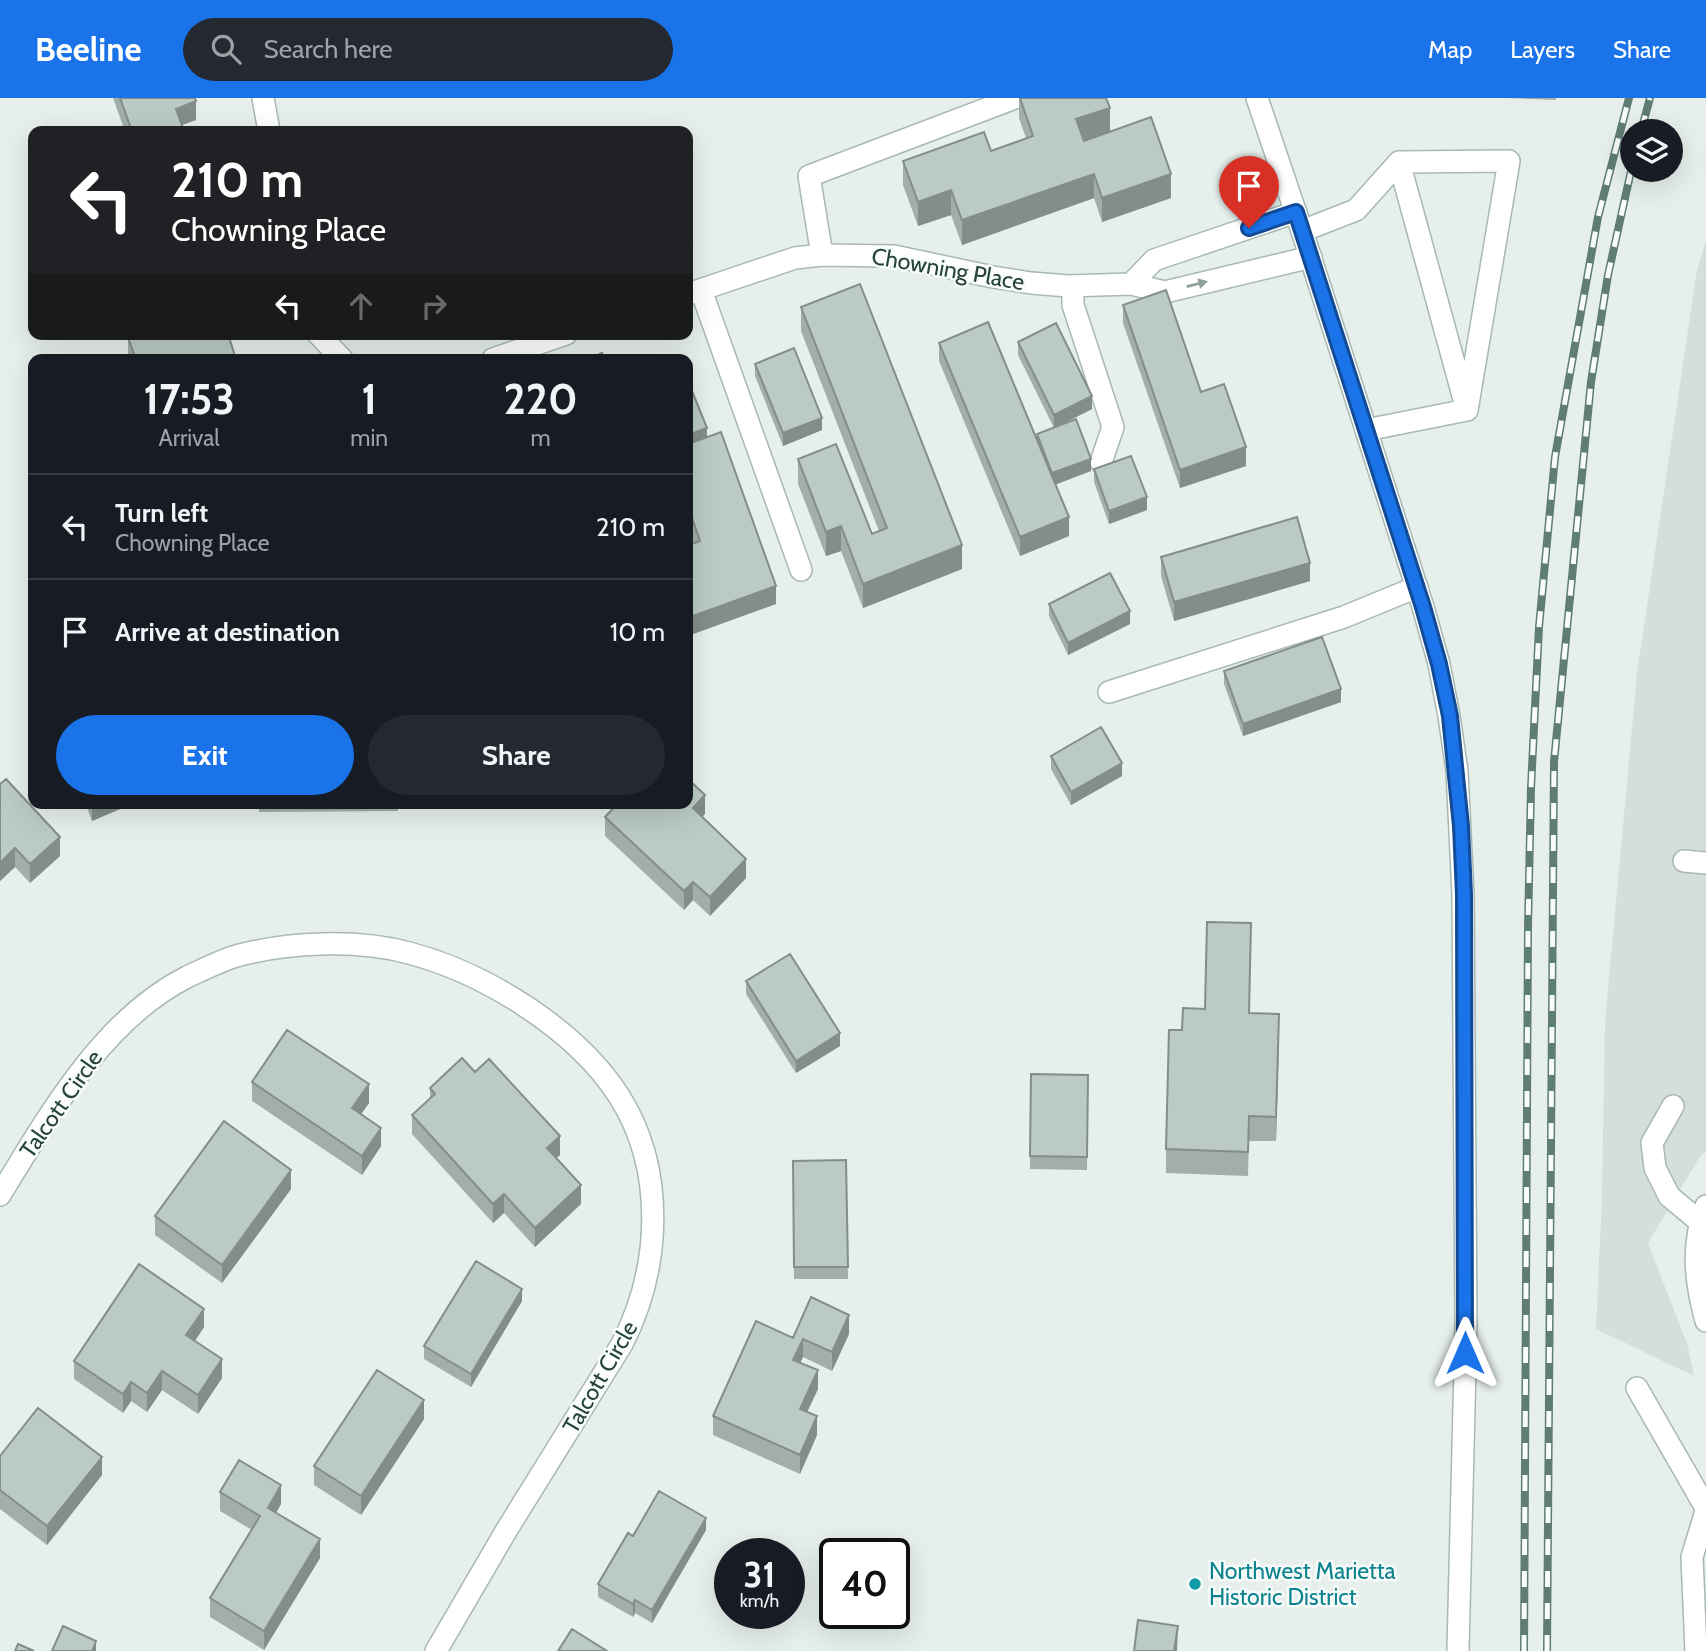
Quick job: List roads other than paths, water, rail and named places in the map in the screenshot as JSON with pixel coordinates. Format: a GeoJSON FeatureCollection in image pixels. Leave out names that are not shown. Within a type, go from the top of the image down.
{"type":"FeatureCollection","features":[{"type":"Feature","properties":{"kind":"street"},"geometry":{"type":"LineString","coordinates":[[263,98],[268,126]]}},
{"type":"Feature","properties":{"kind":"street"},"geometry":{"type":"LineString","coordinates":[[822,255],[809,176],[1015,98]]}},
{"type":"Feature","properties":{"kind":"street"},"geometry":{"type":"LineString","coordinates":[[1257,98],[1417,587],[1439,664],[1450,716],[1457,771],[1462,867],[1466,1326],[1458,1651]]}},
{"type":"Feature","properties":{"kind":"street"},"geometry":{"type":"LineString","coordinates":[[1131,284],[1154,260],[1356,210],[1399,162],[1509,160],[1467,410]]}},
{"type":"Feature","properties":{"kind":"street"},"geometry":{"type":"LineString","coordinates":[[1399,162],[1467,410]]}},
{"type":"Feature","properties":{"kind":"street","name":"Chowning Place"},"geometry":{"type":"LineString","coordinates":[[694,292],[795,258],[822,255],[894,256],[993,278],[1073,286],[1131,284],[1165,292],[1311,257]]}},
{"type":"Feature","properties":{"kind":"street"},"geometry":{"type":"LineString","coordinates":[[1073,286],[1073,305],[1113,427],[1101,462]]}},
{"type":"Feature","properties":{"kind":"street"},"geometry":{"type":"LineString","coordinates":[[694,292],[801,570]]}},
{"type":"Feature","properties":{"kind":"street"},"geometry":{"type":"LineString","coordinates":[[324,340],[337,354]]}},
{"type":"Feature","properties":{"kind":"street"},"geometry":{"type":"LineString","coordinates":[[507,354],[548,340]]}},
{"type":"Feature","properties":{"kind":"street"},"geometry":{"type":"LineString","coordinates":[[1366,430],[1467,410]]}},
{"type":"Feature","properties":{"kind":"street"},"geometry":{"type":"LineString","coordinates":[[1109,692],[1344,617],[1417,587]]}},
{"type":"Feature","properties":{"kind":"street"},"geometry":{"type":"LineString","coordinates":[[1684,861],[1706,863]]}},
{"type":"Feature","properties":{"kind":"street","name":"Talcott Circle"},"geometry":{"type":"LineString","coordinates":[[0,1195],[45,1121],[102,1046],[125,1023],[185,979],[234,956],[289,946],[349,944],[408,953],[458,971],[499,991],[544,1019],[579,1049],[619,1097],[632,1123],[648,1173],[653,1221],[644,1291],[635,1319],[622,1344],[506,1531],[436,1651]]}},
{"type":"Feature","properties":{"kind":"street"},"geometry":{"type":"LineString","coordinates":[[1673,1106],[1652,1143],[1655,1168],[1669,1196],[1701,1222],[1696,1272],[1706,1321]]}},
{"type":"Feature","properties":{"kind":"street"},"geometry":{"type":"LineString","coordinates":[[1637,1388],[1706,1509],[1692,1557],[1696,1651]]}},
{"type":"Feature","properties":{"kind":"railway"},"geometry":{"type":"LineString","coordinates":[[1524,1651],[1528,927],[1539,627],[1555,457],[1598,217],[1629,98]]}},
{"type":"Feature","properties":{"kind":"railway"},"geometry":{"type":"LineString","coordinates":[[1644,119],[1650,98]]}},
{"type":"Feature","properties":{"kind":"railway"},"geometry":{"type":"LineString","coordinates":[[1547,1651],[1554,762],[1591,382],[1608,275],[1629,182]]}},
{"type":"Feature","properties":{"kind":"place","name":"Northwest Marietta Historic District"},"geometry":{"type":"Point","coordinates":[1195,1584]}}]}
